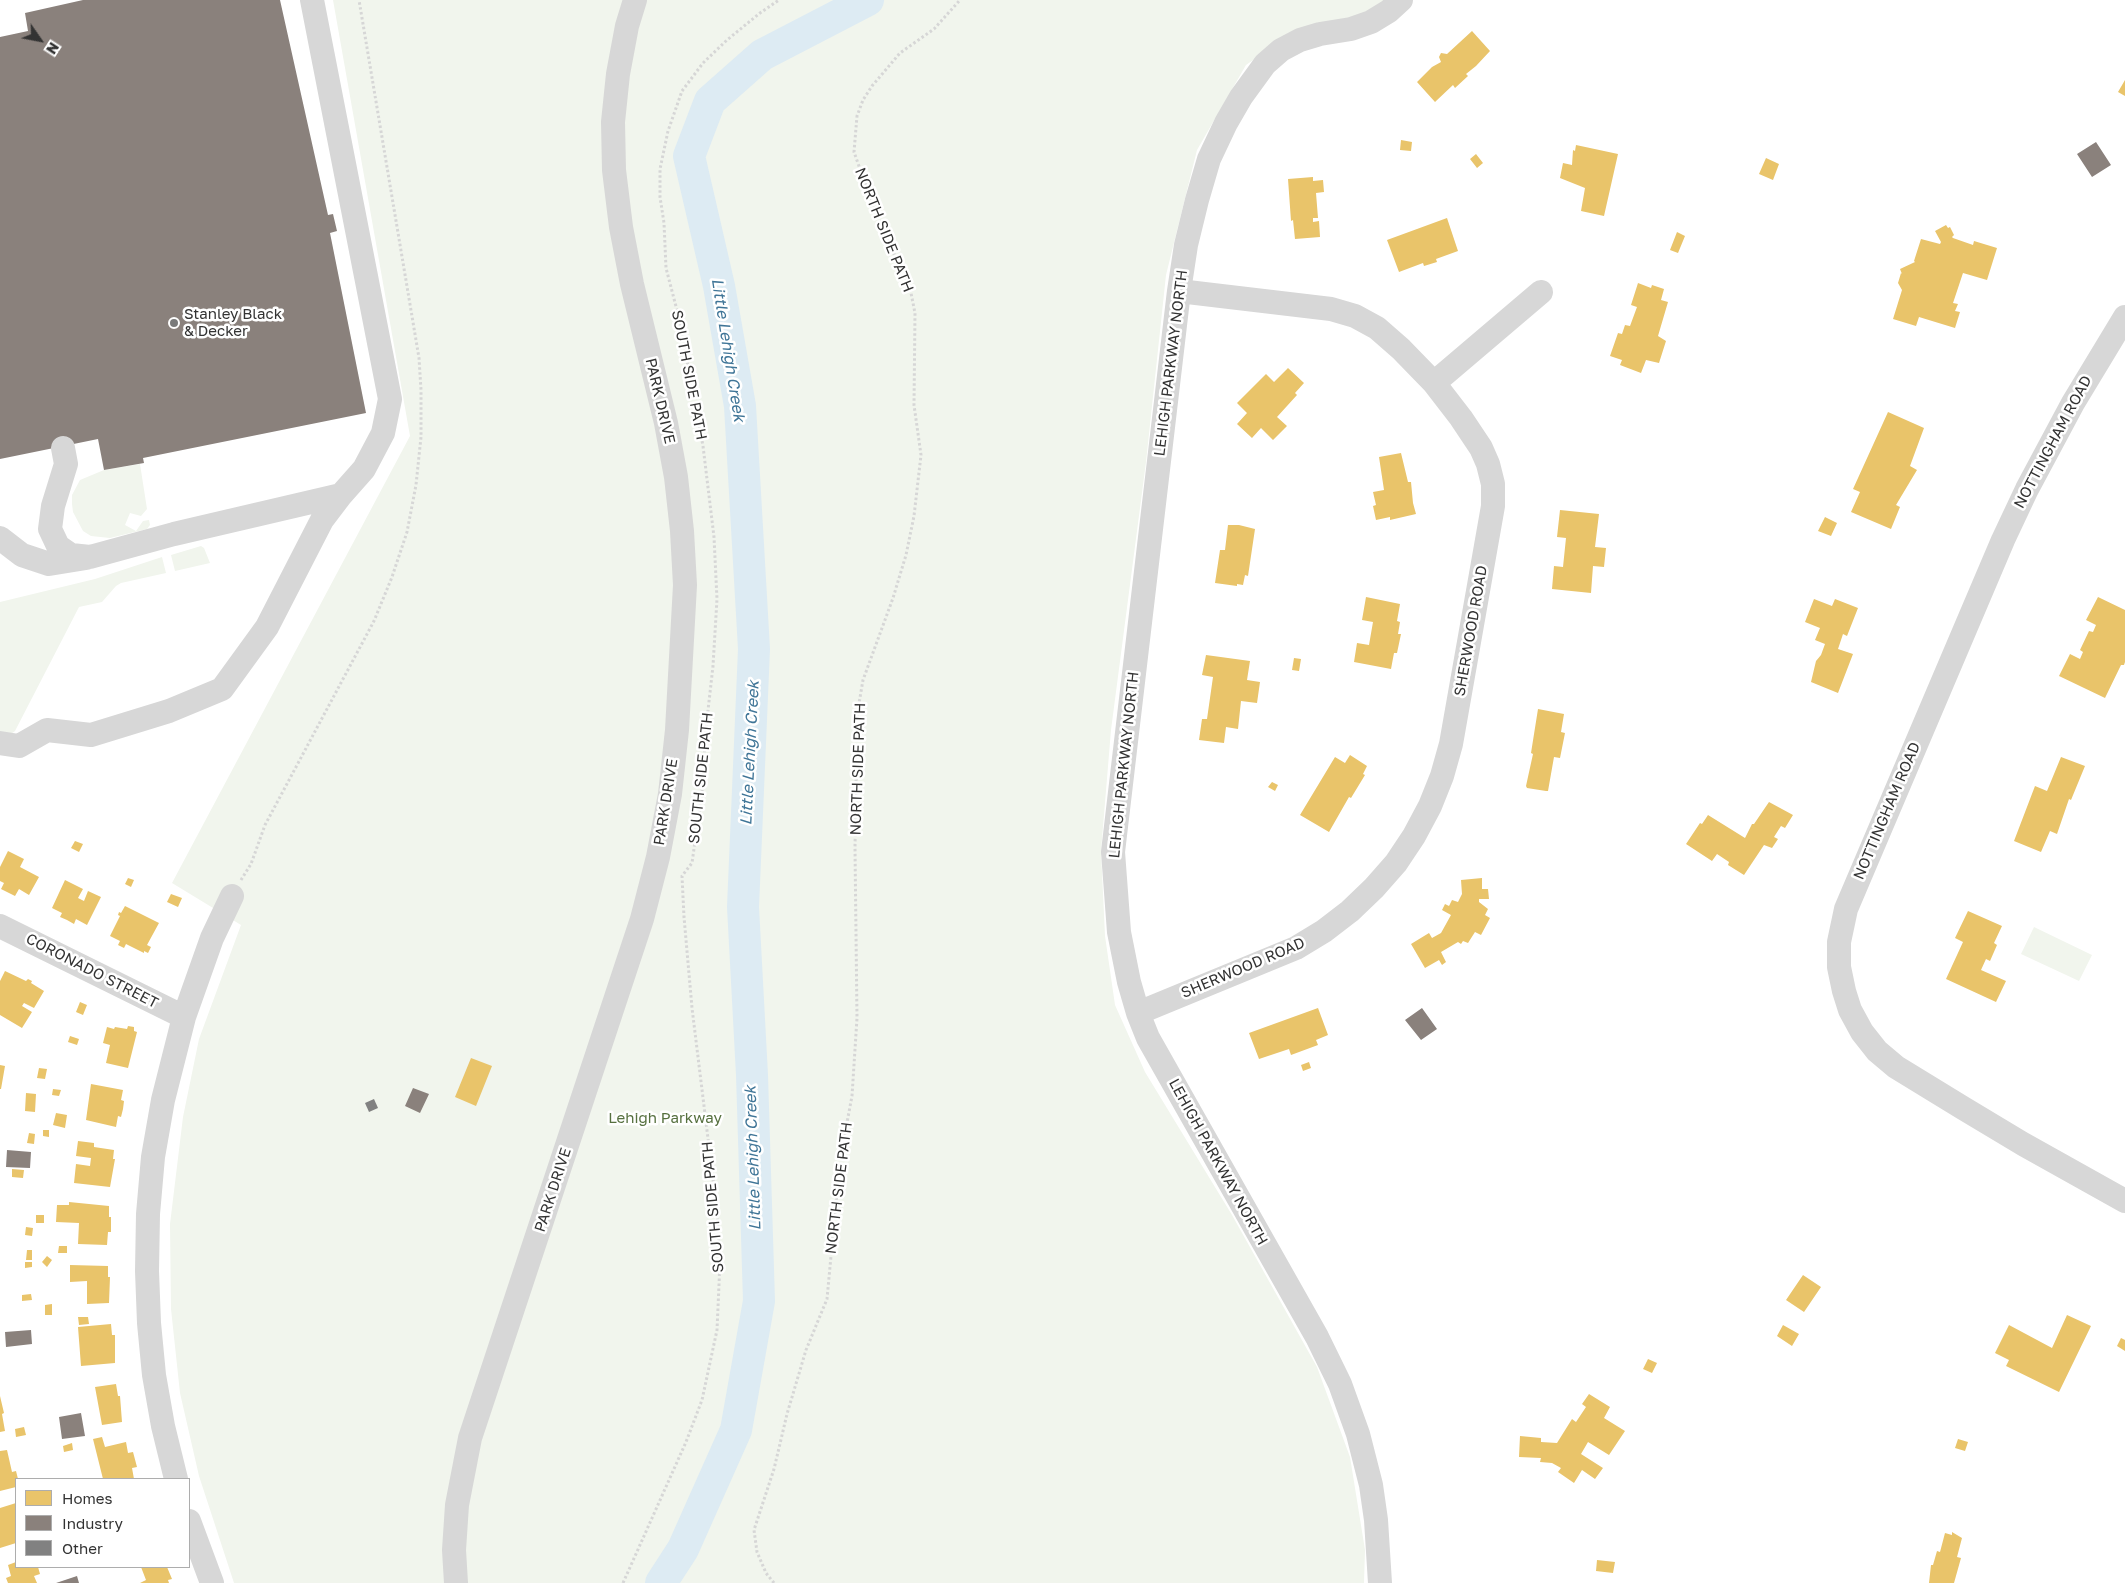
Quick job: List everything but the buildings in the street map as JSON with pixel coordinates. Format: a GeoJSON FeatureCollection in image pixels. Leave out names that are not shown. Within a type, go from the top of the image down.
{"type":"FeatureCollection","features":[{"type":"Feature","properties":{"kind":"street"},"geometry":{"type":"LineString","coordinates":[[0,744],[19,746],[47,730],[91,735],[169,711],[222,689],[267,627],[322,520],[364,469],[383,433],[390,399],[312,0]]}},
{"type":"Feature","properties":{"kind":"street","name":"PARK DRIVE"},"geometry":{"type":"LineString","coordinates":[[456,1583],[454,1550],[457,1505],[470,1438],[642,919],[658,857],[670,794],[685,585],[682,531],[676,477],[668,432],[632,284],[621,228],[614,170],[613,122],[618,74],[627,26],[635,0]]}},
{"type":"Feature","properties":{"kind":"street","name":"LEHIGH PARKWAY NORTH"},"geometry":{"type":"LineString","coordinates":[[1380,1583],[1376,1520],[1371,1485],[1358,1434],[1340,1384],[1317,1337],[1148,1038],[1138,1013],[1128,982],[1119,932],[1113,852],[1179,291],[1195,209],[1209,160],[1226,123],[1241,97],[1265,64],[1281,50],[1300,40],[1320,34],[1351,29],[1371,22],[1389,11],[1401,0]]}},
{"type":"Feature","properties":{"kind":"street","name":"SHERWOOD ROAD"},"geometry":{"type":"LineString","coordinates":[[1138,1013],[1296,948],[1324,931],[1350,911],[1390,869],[1414,836],[1430,806],[1442,776],[1451,744],[1493,506],[1493,484],[1488,464],[1481,448],[1461,418],[1434,384],[1383,333],[1355,316],[1331,310],[1179,291]]}},
{"type":"Feature","properties":{"kind":"street"},"geometry":{"type":"LineString","coordinates":[[1434,384],[1541,292]]}},
{"type":"Feature","properties":{"kind":"street","name":"NOTTINGHAM ROAD"},"geometry":{"type":"LineString","coordinates":[[2125,317],[2072,403],[2002,540],[1846,909],[1839,942],[1839,967],[1850,1010],[1862,1032],[1877,1051],[1896,1067],[2023,1144],[2125,1201]]}},
{"type":"Feature","properties":{"kind":"street"},"geometry":{"type":"LineString","coordinates":[[63,448],[66,464],[53,506],[50,529],[58,546],[71,555],[90,557]]}},
{"type":"Feature","properties":{"kind":"street"},"geometry":{"type":"LineString","coordinates":[[0,538],[22,555],[49,564],[90,557],[174,534],[341,495]]}},
{"type":"Feature","properties":{"kind":"street"},"geometry":{"type":"LineString","coordinates":[[176,1478],[163,1426],[154,1375],[149,1323],[146,1271],[153,1157],[163,1100],[184,1017],[212,938],[232,896]]}},
{"type":"Feature","properties":{"kind":"street","name":"CORONADO STREET"},"geometry":{"type":"LineString","coordinates":[[0,926],[184,1017]]}},
{"type":"Feature","properties":{"kind":"street"},"geometry":{"type":"LineString","coordinates":[[190,1525],[212,1583]]}},
{"type":"Feature","properties":{"kind":"path","name":"SOUTH SIDE PATH"},"geometry":{"type":"LineString","coordinates":[[623,1583],[686,1442],[702,1400],[716,1330],[720,1262],[717,1212],[692,1008],[682,876],[692,863],[702,792],[706,728],[713,666],[716,599],[714,537],[701,437],[679,318],[666,268],[664,223],[660,197],[660,169],[668,131],[682,91],[703,63],[727,40],[779,0]]}},
{"type":"Feature","properties":{"kind":"path","name":"NORTH SIDE PATH"},"geometry":{"type":"LineString","coordinates":[[774,1583],[766,1573],[757,1552],[754,1530],[774,1469],[787,1414],[806,1350],[827,1299],[840,1160],[852,1096],[857,1018],[855,848],[857,715],[863,680],[893,598],[906,555],[914,516],[921,456],[914,405],[916,331],[914,306],[911,293],[872,203],[854,152],[857,116],[863,100],[872,86],[900,54],[934,29],[960,0]]}},
{"type":"Feature","properties":{"kind":"green space","name":"Lehigh Parkway"},"geometry":{"type":"Polygon","coordinates":[[[333,0],[1388,0],[1384,5],[1334,24],[1288,36],[1246,65],[1197,150],[1166,275],[1146,462],[1111,730],[1101,851],[1105,936],[1115,1005],[1145,1072],[1232,1215],[1317,1367],[1350,1457],[1365,1550],[1364,1583],[234,1583],[199,1476],[180,1393],[171,1309],[170,1224],[183,1117],[199,1039],[241,925],[172,883],[410,436],[333,0]]]}},
{"type":"Feature","properties":{"kind":"green space"},"geometry":{"type":"Polygon","coordinates":[[[140,464],[147,509],[141,516],[130,513],[125,525],[136,531],[143,521],[149,520],[150,525],[147,529],[110,538],[91,536],[83,531],[73,512],[72,504],[72,495],[80,480],[104,470],[140,464]]]}},
{"type":"Feature","properties":{"kind":"green space"},"geometry":{"type":"Polygon","coordinates":[[[201,546],[204,548],[210,563],[175,571],[171,555],[201,546]]]}},
{"type":"Feature","properties":{"kind":"green space"},"geometry":{"type":"Polygon","coordinates":[[[162,557],[166,573],[121,583],[102,602],[79,607],[15,731],[11,734],[0,733],[0,602],[95,579],[162,557]]]}},
{"type":"Feature","properties":{"kind":"green space"},"geometry":{"type":"Polygon","coordinates":[[[2034,927],[2092,955],[2079,981],[2021,954],[2034,927]]]}},
{"type":"Feature","properties":{"kind":"waterway","name":"Little Lehigh Creek"},"geometry":{"type":"LineString","coordinates":[[661,1583],[683,1549],[736,1430],[759,1301],[752,1075],[743,907],[754,649],[740,406],[719,286],[689,156],[710,101],[762,55],[868,0]]}},
{"type":"Feature","properties":{"kind":"place","name":"Stanley Black & Decker"},"geometry":{"type":"Point","coordinates":[174,323]}}]}
